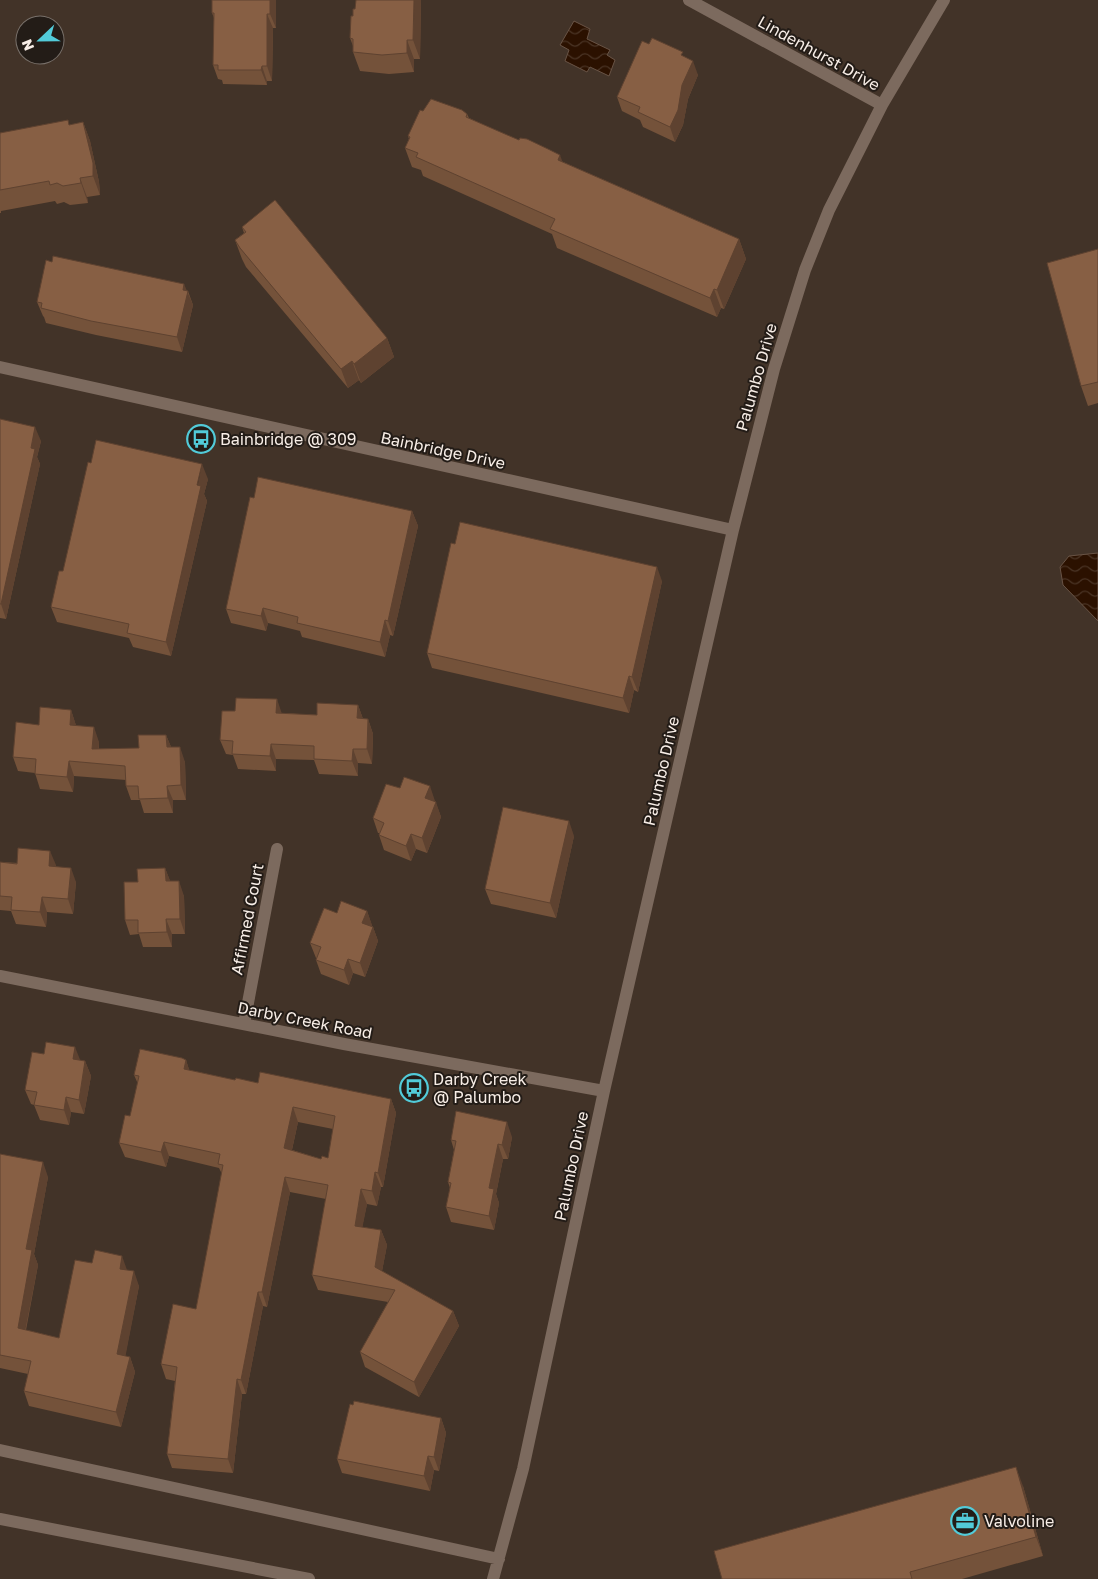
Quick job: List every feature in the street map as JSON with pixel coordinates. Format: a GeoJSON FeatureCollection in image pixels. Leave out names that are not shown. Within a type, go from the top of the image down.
{"type":"FeatureCollection","features":[{"type":"Feature","properties":{"kind":"street","name":"Lindenhurst Drive"},"geometry":{"type":"LineString","coordinates":[[689,0],[882,105]]}},
{"type":"Feature","properties":{"kind":"street","name":"Palumbo Drive"},"geometry":{"type":"LineString","coordinates":[[493,1579],[523,1469],[604,1091],[732,530],[774,369],[805,270],[829,210],[882,105],[944,0]]}},
{"type":"Feature","properties":{"kind":"street","name":"Bainbridge Drive"},"geometry":{"type":"LineString","coordinates":[[0,367],[732,530]]}},
{"type":"Feature","properties":{"kind":"street","name":"Affirmed Court"},"geometry":{"type":"LineString","coordinates":[[244,1024],[277,849]]}},
{"type":"Feature","properties":{"kind":"street","name":"Darby Creek Road"},"geometry":{"type":"LineString","coordinates":[[0,976],[244,1024],[604,1091]]}},
{"type":"Feature","properties":{"kind":"street"},"geometry":{"type":"LineString","coordinates":[[0,1450],[498,1559]]}},
{"type":"Feature","properties":{"kind":"street"},"geometry":{"type":"LineString","coordinates":[[0,1519],[309,1579]]}},
{"type":"Feature","properties":{"kind":"water"},"geometry":{"type":"Polygon","coordinates":[[[574,21],[590,29],[587,39],[610,50],[607,55],[615,60],[609,76],[590,67],[587,72],[565,61],[569,50],[560,45],[574,21]]]}},
{"type":"Feature","properties":{"kind":"water"},"geometry":{"type":"Polygon","coordinates":[[[1098,553],[1098,621],[1063,585],[1060,567],[1069,556],[1098,553]]]}},
{"type":"Feature","properties":{"kind":"building"},"geometry":{"type":"Polygon","coordinates":[[[212,0],[270,0],[270,14],[267,14],[267,66],[262,66],[261,70],[218,70],[218,65],[213,65],[214,13],[212,13],[212,0]]]}},
{"type":"Feature","properties":{"kind":"building"},"geometry":{"type":"Polygon","coordinates":[[[356,0],[414,0],[413,40],[407,40],[407,53],[382,55],[353,52],[353,39],[350,38],[351,16],[353,16],[356,0]]]}},
{"type":"Feature","properties":{"kind":"building"},"geometry":{"type":"Polygon","coordinates":[[[652,38],[683,52],[681,55],[693,61],[682,85],[678,110],[670,127],[638,112],[640,107],[617,97],[642,41],[649,44],[652,38]]]}},
{"type":"Feature","properties":{"kind":"building"},"geometry":{"type":"Polygon","coordinates":[[[431,99],[462,110],[467,114],[466,117],[519,140],[520,138],[527,139],[560,155],[558,160],[739,239],[717,290],[714,289],[710,298],[550,229],[555,219],[416,157],[418,153],[405,148],[410,137],[408,136],[420,110],[423,111],[431,99]]]}},
{"type":"Feature","properties":{"kind":"building"},"geometry":{"type":"Polygon","coordinates":[[[68,120],[69,125],[83,122],[93,163],[93,176],[80,178],[81,183],[63,186],[57,183],[50,185],[49,181],[0,190],[0,133],[68,120]]]}},
{"type":"Feature","properties":{"kind":"building"},"geometry":{"type":"Polygon","coordinates":[[[275,200],[387,338],[354,364],[352,361],[341,369],[235,240],[246,232],[242,227],[275,200]]]}},
{"type":"Feature","properties":{"kind":"building"},"geometry":{"type":"Polygon","coordinates":[[[1098,249],[1098,382],[1081,386],[1047,263],[1098,249]]]}},
{"type":"Feature","properties":{"kind":"building"},"geometry":{"type":"Polygon","coordinates":[[[53,256],[184,284],[183,290],[188,291],[177,337],[91,321],[41,308],[42,303],[37,302],[46,260],[52,262],[53,256]]]}},
{"type":"Feature","properties":{"kind":"building"},"geometry":{"type":"Polygon","coordinates":[[[0,419],[35,427],[31,448],[35,449],[1,604],[0,604],[0,419]]]}},
{"type":"Feature","properties":{"kind":"building"},"geometry":{"type":"Polygon","coordinates":[[[96,440],[202,464],[197,485],[201,486],[166,642],[127,633],[129,624],[51,607],[59,571],[63,571],[88,462],[91,463],[96,440]]]}},
{"type":"Feature","properties":{"kind":"building"},"geometry":{"type":"Polygon","coordinates":[[[258,477],[412,511],[388,621],[385,620],[380,642],[297,623],[298,617],[263,608],[261,616],[226,609],[250,497],[254,498],[258,477]]]}},
{"type":"Feature","properties":{"kind":"building"},"geometry":{"type":"Polygon","coordinates":[[[460,522],[657,567],[632,677],[629,676],[623,698],[427,653],[451,543],[455,544],[460,522]]]}},
{"type":"Feature","properties":{"kind":"building"},"geometry":{"type":"Polygon","coordinates":[[[236,698],[277,699],[276,713],[317,715],[317,703],[358,705],[357,718],[368,719],[367,749],[353,749],[352,761],[314,759],[314,746],[271,744],[270,756],[232,754],[233,741],[220,740],[222,711],[235,711],[236,698]]]}},
{"type":"Feature","properties":{"kind":"building"},"geometry":{"type":"Polygon","coordinates":[[[40,707],[71,710],[70,725],[94,727],[92,749],[139,748],[138,735],[166,735],[167,747],[180,747],[181,785],[167,786],[168,798],[139,799],[138,786],[126,786],[125,766],[69,761],[67,777],[35,774],[36,759],[13,757],[16,722],[39,725],[40,707]]]}},
{"type":"Feature","properties":{"kind":"building"},"geometry":{"type":"Polygon","coordinates":[[[404,777],[430,786],[425,798],[436,802],[422,838],[411,834],[406,846],[379,835],[384,823],[373,818],[386,784],[400,788],[404,777]]]}},
{"type":"Feature","properties":{"kind":"building"},"geometry":{"type":"Polygon","coordinates":[[[503,807],[569,821],[550,903],[485,889],[503,807]]]}},
{"type":"Feature","properties":{"kind":"building"},"geometry":{"type":"Polygon","coordinates":[[[18,848],[50,851],[49,866],[71,868],[68,899],[42,897],[40,912],[11,910],[12,897],[0,896],[0,862],[17,864],[18,848]]]}},
{"type":"Feature","properties":{"kind":"building"},"geometry":{"type":"Polygon","coordinates":[[[165,868],[166,881],[179,881],[180,919],[166,919],[167,932],[138,933],[138,920],[125,920],[124,882],[138,882],[137,869],[165,868]]]}},
{"type":"Feature","properties":{"kind":"building"},"geometry":{"type":"Polygon","coordinates":[[[341,901],[367,911],[362,923],[373,927],[360,963],[348,959],[344,970],[316,960],[321,947],[310,943],[324,908],[337,913],[341,901]]]}},
{"type":"Feature","properties":{"kind":"building"},"geometry":{"type":"Polygon","coordinates":[[[46,1042],[75,1047],[73,1059],[85,1061],[79,1100],[66,1097],[64,1110],[34,1105],[37,1092],[25,1090],[32,1052],[44,1054],[46,1042]]]}},
{"type":"Feature","properties":{"kind":"building"},"geometry":{"type":"Polygon","coordinates":[[[140,1049],[182,1058],[186,1060],[184,1069],[235,1080],[236,1078],[258,1083],[260,1072],[391,1099],[378,1173],[375,1172],[372,1191],[361,1189],[355,1226],[381,1230],[375,1267],[453,1311],[414,1382],[360,1352],[395,1290],[312,1275],[328,1185],[285,1177],[262,1292],[258,1292],[241,1380],[237,1379],[228,1459],[167,1454],[177,1367],[161,1364],[173,1304],[196,1309],[223,1165],[218,1164],[220,1154],[164,1142],[161,1152],[119,1143],[125,1115],[130,1116],[139,1076],[134,1075],[140,1049]],[[293,1107],[284,1148],[321,1159],[322,1156],[328,1158],[335,1116],[293,1107]]]}},
{"type":"Feature","properties":{"kind":"building"},"geometry":{"type":"Polygon","coordinates":[[[456,1111],[507,1122],[502,1145],[498,1144],[489,1188],[494,1189],[489,1216],[446,1207],[451,1183],[448,1182],[456,1141],[451,1140],[456,1111]]]}},
{"type":"Feature","properties":{"kind":"building"},"geometry":{"type":"Polygon","coordinates":[[[0,1154],[43,1162],[26,1249],[32,1250],[18,1328],[59,1338],[75,1260],[92,1263],[95,1250],[122,1256],[120,1269],[134,1271],[117,1354],[130,1357],[116,1412],[24,1391],[31,1361],[0,1355],[0,1154]]]}},
{"type":"Feature","properties":{"kind":"building"},"geometry":{"type":"Polygon","coordinates":[[[354,1401],[441,1418],[434,1457],[428,1456],[424,1476],[337,1459],[350,1404],[353,1405],[354,1401]]]}},
{"type":"Feature","properties":{"kind":"building","name":"Valvoline"},"geometry":{"type":"Polygon","coordinates":[[[1016,1467],[1036,1537],[910,1572],[912,1579],[722,1579],[714,1551],[1016,1467]]]}},
{"type":"Feature","properties":{"kind":"place","name":"Bainbridge @ 309"},"geometry":{"type":"Point","coordinates":[201,439]}},
{"type":"Feature","properties":{"kind":"place","name":"Darby Creek @ Palumbo"},"geometry":{"type":"Point","coordinates":[414,1088]}},
{"type":"Feature","properties":{"kind":"place","name":"Valvoline"},"geometry":{"type":"Point","coordinates":[965,1521]}}]}
